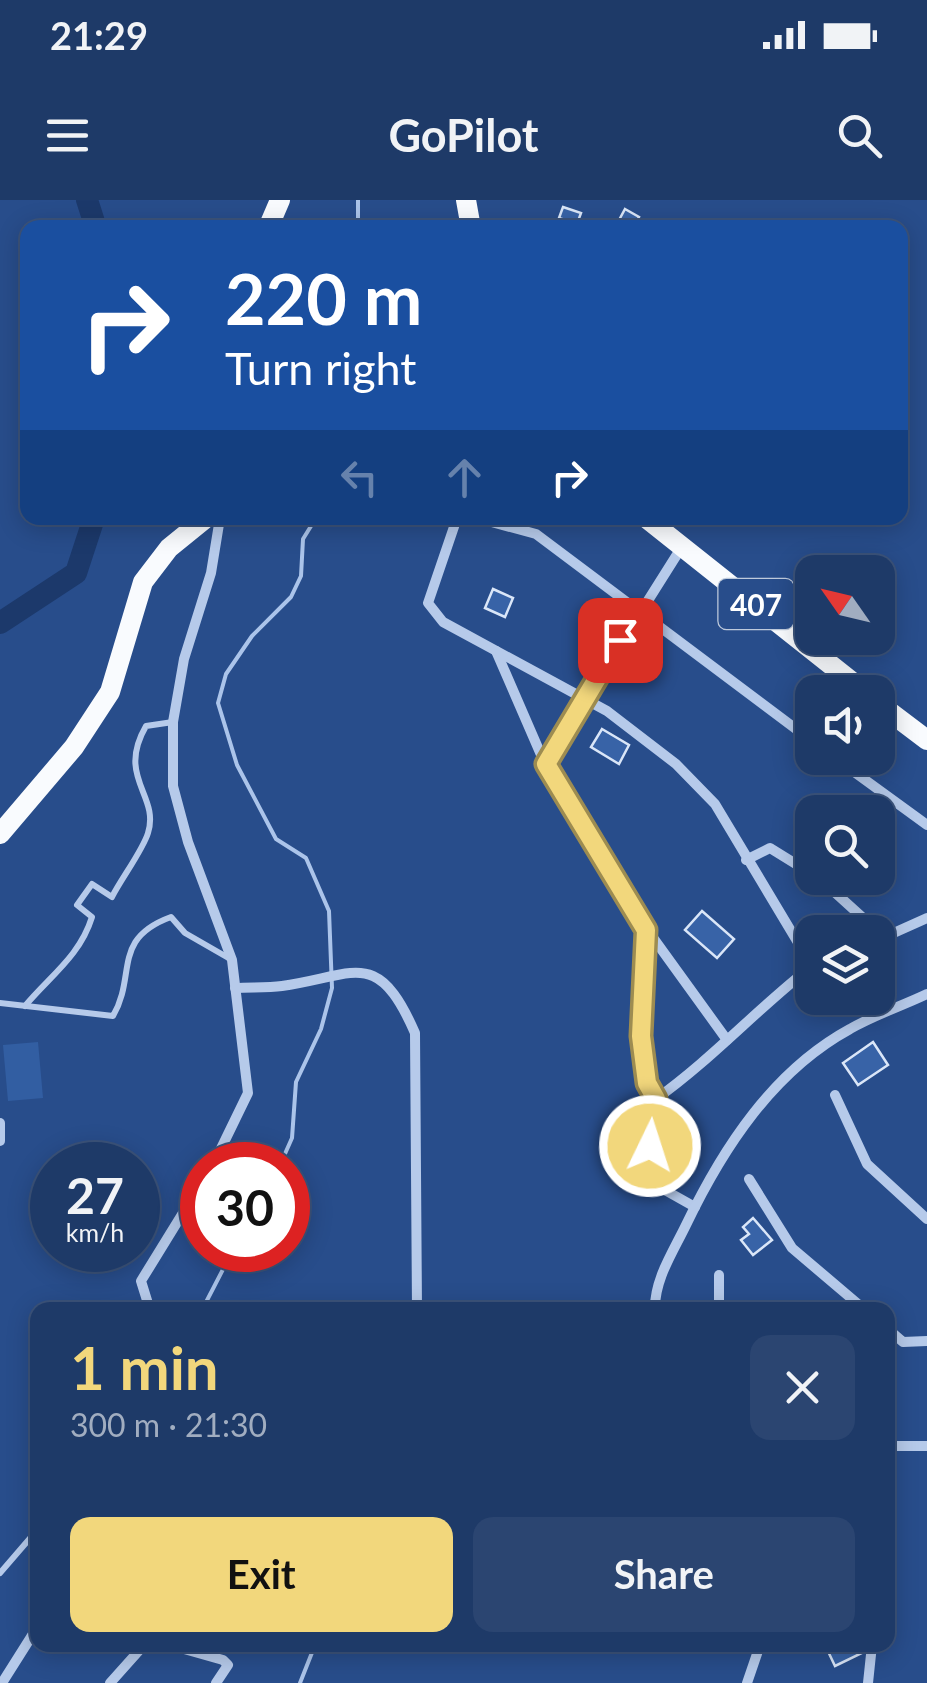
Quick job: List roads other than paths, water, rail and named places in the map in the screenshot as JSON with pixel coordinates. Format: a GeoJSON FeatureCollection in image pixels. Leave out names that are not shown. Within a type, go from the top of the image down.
{"type":"FeatureCollection","features":[{"type":"Feature","properties":{"kind":"main road"},"geometry":{"type":"LineString","coordinates":[[0,834],[74,747],[110,692],[143,582],[169,548],[197,525]]}},
{"type":"Feature","properties":{"kind":"main road","name":"407"},"geometry":{"type":"LineString","coordinates":[[656,525],[844,675]]}},
{"type":"Feature","properties":{"kind":"main road"},"geometry":{"type":"LineString","coordinates":[[895,716],[927,740]]}},
{"type":"Feature","properties":{"kind":"street"},"geometry":{"type":"LineString","coordinates":[[219,525],[211,573],[184,659],[172,722],[173,786],[188,842],[232,960],[248,1093],[224,1142]]}},
{"type":"Feature","properties":{"kind":"street"},"geometry":{"type":"LineString","coordinates":[[454,525],[428,603],[443,622],[585,699],[676,764],[715,804],[795,939]]}},
{"type":"Feature","properties":{"kind":"street"},"geometry":{"type":"LineString","coordinates":[[503,525],[536,534],[795,727]]}},
{"type":"Feature","properties":{"kind":"street"},"geometry":{"type":"LineString","coordinates":[[546,764],[638,610],[683,545]]}},
{"type":"Feature","properties":{"kind":"street"},"geometry":{"type":"LineString","coordinates":[[496,650],[546,764],[646,930],[726,1040]]}},
{"type":"Feature","properties":{"kind":"street"},"geometry":{"type":"LineString","coordinates":[[858,775],[927,826]]}},
{"type":"Feature","properties":{"kind":"street"},"geometry":{"type":"LineString","coordinates":[[746,860],[770,848],[795,863]]}},
{"type":"Feature","properties":{"kind":"street"},"geometry":{"type":"LineString","coordinates":[[836,895],[857,915]]}},
{"type":"Feature","properties":{"kind":"street"},"geometry":{"type":"LineString","coordinates":[[895,933],[927,918]]}},
{"type":"Feature","properties":{"kind":"street"},"geometry":{"type":"LineString","coordinates":[[646,930],[641,1036],[647,1083],[656,1099],[650,1146],[663,1189],[695,1207]]}},
{"type":"Feature","properties":{"kind":"street"},"geometry":{"type":"LineString","coordinates":[[235,988],[353,969],[380,981],[400,1000],[415,1033],[416,1302]]}},
{"type":"Feature","properties":{"kind":"street"},"geometry":{"type":"LineString","coordinates":[[656,1099],[693,1072],[795,981]]}},
{"type":"Feature","properties":{"kind":"street"},"geometry":{"type":"LineString","coordinates":[[655,1302],[654,1291],[725,1152],[779,1082],[848,1030],[927,994]]}},
{"type":"Feature","properties":{"kind":"street"},"geometry":{"type":"LineString","coordinates":[[835,1095],[867,1164],[927,1218]]}},
{"type":"Feature","properties":{"kind":"street"},"geometry":{"type":"LineString","coordinates":[[0,1123],[0,1141]]}},
{"type":"Feature","properties":{"kind":"street"},"geometry":{"type":"LineString","coordinates":[[750,1178],[792,1248],[856,1302]]}},
{"type":"Feature","properties":{"kind":"street"},"geometry":{"type":"LineString","coordinates":[[148,1302],[141,1281],[180,1218]]}},
{"type":"Feature","properties":{"kind":"street"},"geometry":{"type":"LineString","coordinates":[[719,1275],[719,1302]]}},
{"type":"Feature","properties":{"kind":"street"},"geometry":{"type":"LineString","coordinates":[[895,1335],[903,1342],[927,1341]]}},
{"type":"Feature","properties":{"kind":"street"},"geometry":{"type":"LineString","coordinates":[[895,1446],[927,1446]]}},
{"type":"Feature","properties":{"kind":"street"},"geometry":{"type":"LineString","coordinates":[[2,1683],[30,1639]]}},
{"type":"Feature","properties":{"kind":"street"},"geometry":{"type":"LineString","coordinates":[[110,1683],[138,1652]]}},
{"type":"Feature","properties":{"kind":"street"},"geometry":{"type":"LineString","coordinates":[[195,1652],[228,1664],[216,1683]]}},
{"type":"Feature","properties":{"kind":"street"},"geometry":{"type":"LineString","coordinates":[[747,1683],[758,1652]]}},
{"type":"Feature","properties":{"kind":"street"},"geometry":{"type":"LineString","coordinates":[[868,1683],[871,1652]]}},
{"type":"Feature","properties":{"kind":"lane"},"geometry":{"type":"LineString","coordinates":[[24,1006],[69,962],[86,936],[92,917],[78,905],[92,884],[112,897],[148,834],[148,809],[133,770],[138,740],[146,726],[172,722]]}},
{"type":"Feature","properties":{"kind":"lane"},"geometry":{"type":"LineString","coordinates":[[0,1003],[113,1016],[121,1002],[130,950],[148,926],[171,918],[185,934],[232,960]]}},
{"type":"Feature","properties":{"kind":"lane"},"geometry":{"type":"LineString","coordinates":[[0,1574],[30,1538]]}},
{"type":"Feature","properties":{"kind":"waterway"},"geometry":{"type":"LineString","coordinates":[[87,200],[93,220]]}},
{"type":"Feature","properties":{"kind":"waterway"},"geometry":{"type":"LineString","coordinates":[[358,200],[358,220]]}},
{"type":"Feature","properties":{"kind":"waterway"},"geometry":{"type":"LineString","coordinates":[[0,623],[76,573],[92,525]]}},
{"type":"Feature","properties":{"kind":"waterway"},"geometry":{"type":"LineString","coordinates":[[290,1142],[296,1082],[321,1029],[332,988],[329,911],[306,858],[276,839],[237,765],[218,703],[226,674],[252,636],[291,597],[301,576],[303,539],[312,525]]}},
{"type":"Feature","properties":{"kind":"waterway"},"geometry":{"type":"LineString","coordinates":[[206,1302],[222,1272]]}},
{"type":"Feature","properties":{"kind":"waterway"},"geometry":{"type":"LineString","coordinates":[[300,1683],[312,1652]]}}]}
